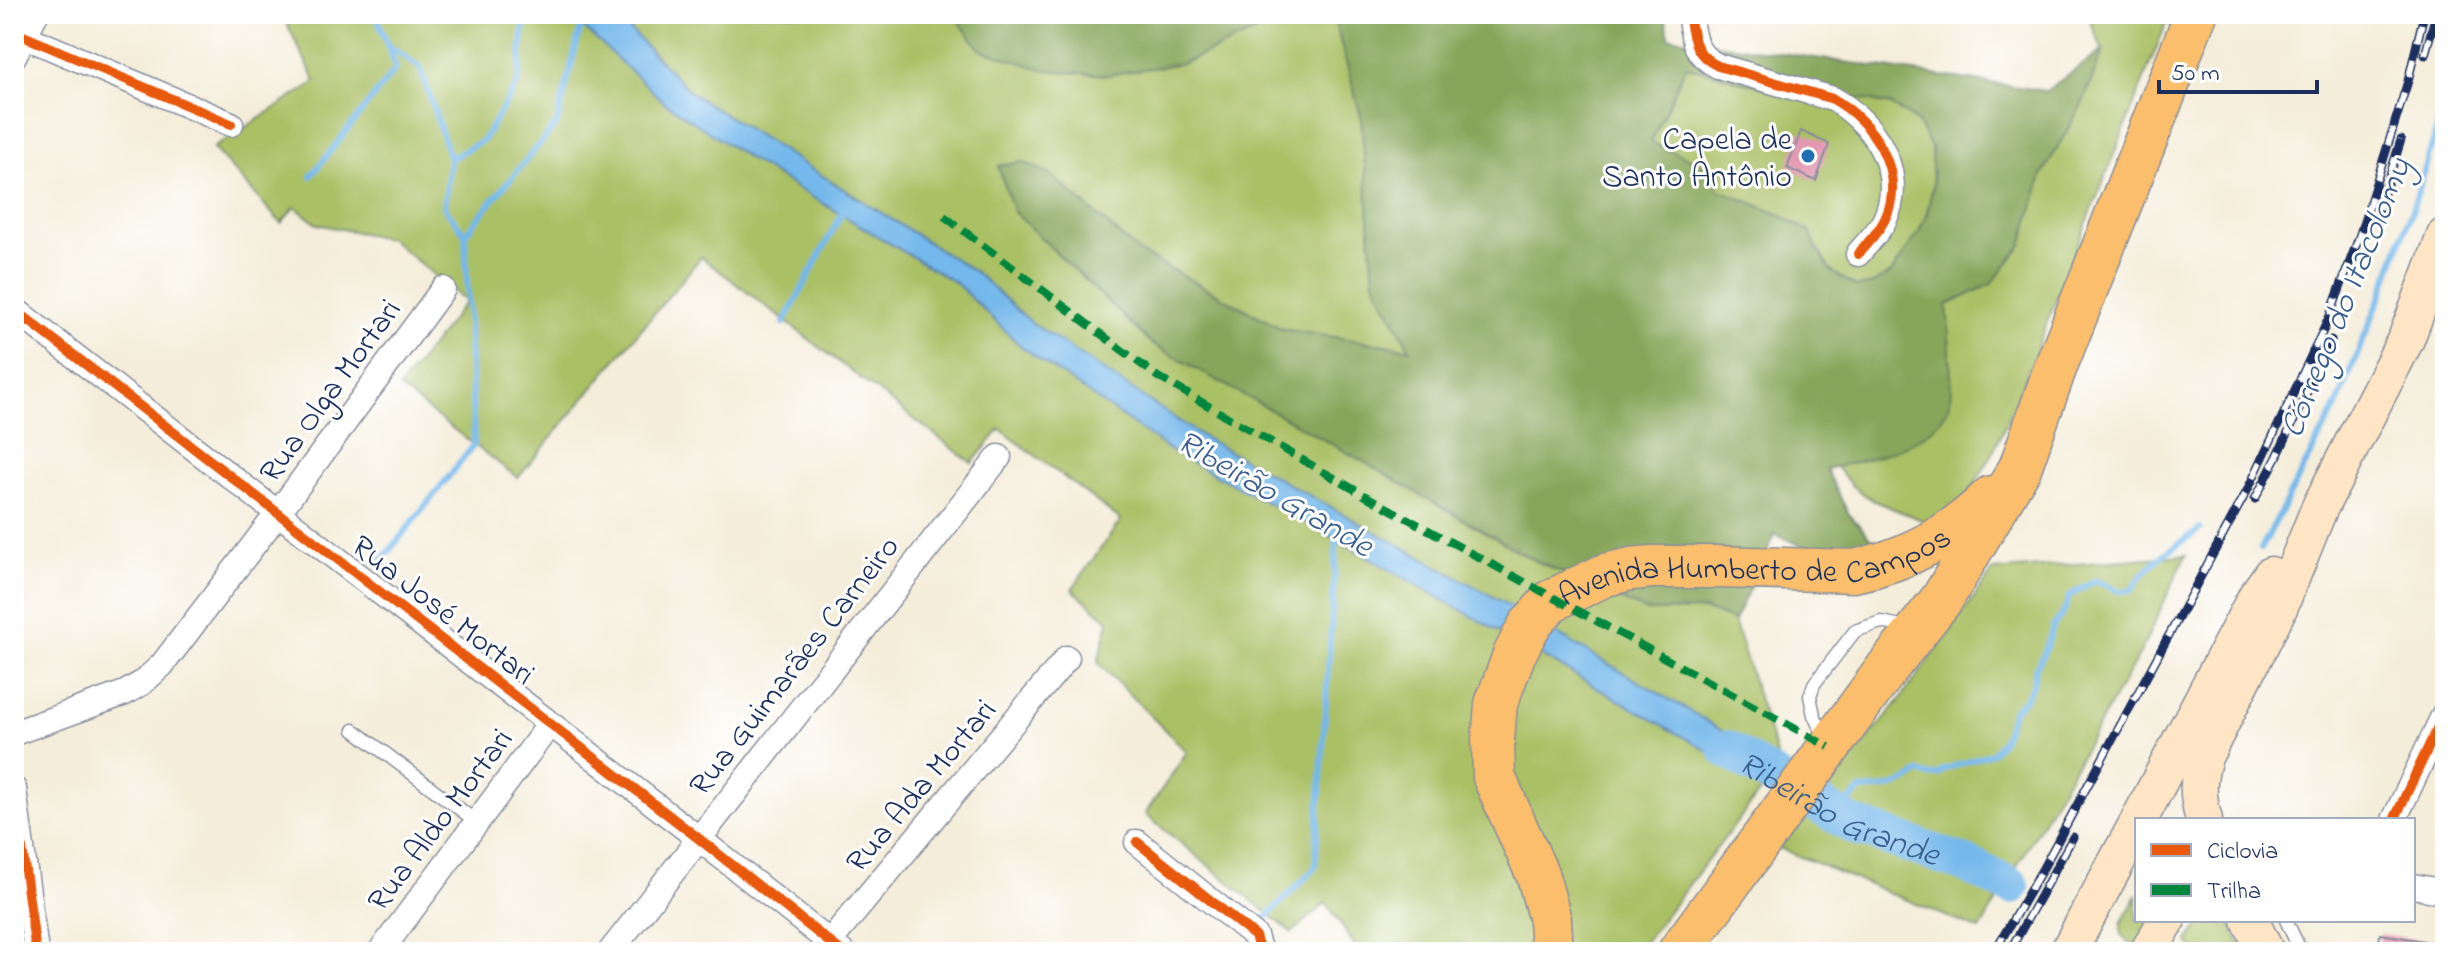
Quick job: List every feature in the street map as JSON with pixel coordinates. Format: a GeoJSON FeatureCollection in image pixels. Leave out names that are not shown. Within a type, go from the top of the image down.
{"type":"FeatureCollection","features":[{"type":"Feature","properties":{"kind":"highway","name":"Avenida Humberto de Campos"},"geometry":{"type":"LineString","coordinates":[[1679,952],[1782,809],[1942,599],[2020,468],[2056,366],[2196,14]]}},
{"type":"Feature","properties":{"kind":"highway","name":"Avenida Humberto de Campos"},"geometry":{"type":"LineString","coordinates":[[1552,952],[1550,920],[1538,876],[1494,777],[1493,740],[1496,704],[1514,655],[1529,626],[1551,601],[1605,575],[1652,567],[1854,571],[1883,565],[1922,549],[1971,516],[2020,468]]}},
{"type":"Feature","properties":{"kind":"highway"},"geometry":{"type":"LineString","coordinates":[[1883,565],[1900,582],[1920,626]]}},
{"type":"Feature","properties":{"kind":"main road"},"geometry":{"type":"LineString","coordinates":[[2203,818],[2198,797],[2198,778],[2204,757],[2279,608],[2319,509],[2406,339],[2445,236]]}},
{"type":"Feature","properties":{"kind":"main road"},"geometry":{"type":"LineString","coordinates":[[2141,818],[2257,595],[2289,546],[2319,509]]}},
{"type":"Feature","properties":{"kind":"main road"},"geometry":{"type":"LineString","coordinates":[[2071,950],[2135,829]]}},
{"type":"Feature","properties":{"kind":"main road"},"geometry":{"type":"LineString","coordinates":[[2148,952],[2166,922]]}},
{"type":"Feature","properties":{"kind":"main road"},"geometry":{"type":"LineString","coordinates":[[2251,922],[2266,952]]}},
{"type":"Feature","properties":{"kind":"street"},"geometry":{"type":"LineString","coordinates":[[36,14],[17,41],[231,124]]}},
{"type":"Feature","properties":{"kind":"street"},"geometry":{"type":"LineString","coordinates":[[1689,14],[1694,45],[1708,61],[1833,99],[1866,123],[1881,145],[1889,171],[1892,198],[1885,221],[1858,254]]}},
{"type":"Feature","properties":{"kind":"street","name":"Rua Olga Mortari"},"geometry":{"type":"LineString","coordinates":[[14,733],[125,693],[162,665],[443,289]]}},
{"type":"Feature","properties":{"kind":"street","name":"Rua José Mortari"},"geometry":{"type":"LineString","coordinates":[[14,309],[698,838],[831,949]]}},
{"type":"Feature","properties":{"kind":"street","name":"Rua Guimarães Carneiro"},"geometry":{"type":"LineString","coordinates":[[610,952],[999,457]]}},
{"type":"Feature","properties":{"kind":"street","name":"Rua Ada Mortari"},"geometry":{"type":"LineString","coordinates":[[831,949],[1067,658]]}},
{"type":"Feature","properties":{"kind":"street"},"geometry":{"type":"LineString","coordinates":[[2395,818],[2445,712]]}},
{"type":"Feature","properties":{"kind":"street","name":"Rua Aldo Mortari"},"geometry":{"type":"LineString","coordinates":[[380,952],[550,724]]}},
{"type":"Feature","properties":{"kind":"street"},"geometry":{"type":"LineString","coordinates":[[14,789],[36,952]]}},
{"type":"Feature","properties":{"kind":"street"},"geometry":{"type":"LineString","coordinates":[[1137,842],[1255,936],[1260,952]]}},
{"type":"Feature","properties":{"kind":"street"},"geometry":{"type":"LineString","coordinates":[[2415,886],[2445,892]]}},
{"type":"Feature","properties":{"kind":"lane"},"geometry":{"type":"LineString","coordinates":[[354,730],[477,822]]}},
{"type":"Feature","properties":{"kind":"lane"},"geometry":{"type":"LineString","coordinates":[[2287,922],[2301,952]]}},
{"type":"Feature","properties":{"kind":"green space"},"geometry":{"type":"Polygon","coordinates":[[[282,14],[569,14],[666,103],[757,164],[956,283],[1023,348],[1174,453],[1340,541],[1766,784],[1637,952],[1359,952],[1326,902],[1292,933],[1145,814],[1187,752],[1098,663],[1109,621],[1072,589],[1121,520],[1000,429],[972,463],[701,257],[518,478],[399,388],[466,301],[390,239],[317,224],[295,207],[281,223],[213,148],[316,82],[282,14]]]}},
{"type":"Feature","properties":{"kind":"green space"},"geometry":{"type":"Polygon","coordinates":[[[615,14],[953,14],[981,50],[1183,63],[1297,14],[1333,14],[1361,116],[1374,281],[1411,349],[1282,329],[1140,253],[1050,174],[1023,162],[998,166],[1014,212],[1152,344],[1530,558],[1646,611],[1706,610],[1734,621],[1780,767],[1490,595],[1203,437],[1032,323],[975,272],[691,93],[615,14]]]}},
{"type":"Feature","properties":{"kind":"green space"},"geometry":{"type":"Polygon","coordinates":[[[953,14],[1297,14],[1183,63],[1107,75],[1045,70],[981,50],[953,14]]]}},
{"type":"Feature","properties":{"kind":"green space"},"geometry":{"type":"Polygon","coordinates":[[[1333,14],[1665,14],[1669,37],[2046,91],[2103,50],[2083,102],[2042,175],[2022,245],[1991,284],[1947,305],[1950,398],[1940,420],[1928,432],[1896,450],[1826,469],[1848,513],[1875,543],[1867,555],[1800,545],[1775,534],[1734,621],[1706,610],[1646,611],[1530,558],[1152,344],[1014,212],[998,166],[1023,162],[1050,174],[1140,253],[1282,329],[1410,349],[1374,282],[1361,116],[1333,14]],[[1686,66],[1651,142],[1720,172],[1717,189],[1778,214],[1810,232],[1831,271],[1857,287],[1873,284],[1892,272],[1919,232],[1933,185],[1931,147],[1917,122],[1891,105],[1857,98],[1828,105],[1686,66]]]}},
{"type":"Feature","properties":{"kind":"green space"},"geometry":{"type":"Polygon","coordinates":[[[2087,14],[2170,14],[1992,455],[1947,530],[1874,501],[1852,486],[1836,467],[1882,455],[1950,404],[1947,305],[1991,284],[2022,245],[2042,175],[2083,102],[2103,51],[2087,14]]]}},
{"type":"Feature","properties":{"kind":"green space"},"geometry":{"type":"Polygon","coordinates":[[[1686,66],[1828,105],[1857,98],[1891,105],[1917,122],[1931,147],[1933,185],[1919,232],[1892,272],[1873,284],[1857,288],[1831,271],[1810,232],[1778,214],[1716,189],[1651,142],[1686,66]]]}},
{"type":"Feature","properties":{"kind":"green space"},"geometry":{"type":"Polygon","coordinates":[[[2186,555],[2139,655],[1980,930],[1779,848],[1900,700],[1993,571],[2186,555]]]}},
{"type":"Feature","properties":{"kind":"green space"},"geometry":{"type":"Polygon","coordinates":[[[2135,899],[2135,922],[2157,922],[2140,945],[2129,943],[2121,935],[2121,923],[2135,899]]]}},
{"type":"Feature","properties":{"kind":"green space"},"geometry":{"type":"Polygon","coordinates":[[[2202,922],[2230,922],[2244,952],[2195,952],[2188,942],[2202,922]]]}},
{"type":"Feature","properties":{"kind":"water"},"geometry":{"type":"Polygon","coordinates":[[[569,14],[615,14],[691,93],[975,272],[1032,323],[1203,437],[1490,595],[1780,767],[1766,784],[1340,541],[1174,453],[1023,348],[956,283],[757,164],[665,103],[569,14]]]}},
{"type":"Feature","properties":{"kind":"building","name":"Capela de Santo Antônio"},"geometry":{"type":"Polygon","coordinates":[[[1801,131],[1829,144],[1816,181],[1787,168],[1801,131]]]}},
{"type":"Feature","properties":{"kind":"building"},"geometry":{"type":"Polygon","coordinates":[[[2380,934],[2445,944],[2445,952],[2378,952],[2380,934]]]}},
{"type":"Feature","properties":{"kind":"waterway"},"geometry":{"type":"LineString","coordinates":[[311,176],[396,68],[376,14]]}},
{"type":"Feature","properties":{"kind":"waterway"},"geometry":{"type":"LineString","coordinates":[[450,159],[483,140],[518,83],[525,14]]}},
{"type":"Feature","properties":{"kind":"waterway"},"geometry":{"type":"LineString","coordinates":[[465,234],[557,123],[584,14]]}},
{"type":"Feature","properties":{"kind":"waterway"},"geometry":{"type":"LineString","coordinates":[[378,565],[474,445],[465,234],[444,207],[450,159],[420,67],[387,45]]}},
{"type":"Feature","properties":{"kind":"waterway","name":"Córrego do Itacolomy"},"geometry":{"type":"LineString","coordinates":[[2261,549],[2336,407],[2383,291],[2445,103]]}},
{"type":"Feature","properties":{"kind":"waterway"},"geometry":{"type":"LineString","coordinates":[[784,323],[844,209]]}},
{"type":"Feature","properties":{"kind":"waterway"},"geometry":{"type":"LineString","coordinates":[[1827,808],[1846,803],[1861,790],[1900,784],[1919,772],[1929,776],[1939,775],[1943,770],[1992,753],[2003,739],[2013,711],[2033,685],[2035,669],[2069,596],[2096,580],[2118,591],[2132,590],[2153,563],[2200,529]]}},
{"type":"Feature","properties":{"kind":"waterway"},"geometry":{"type":"LineString","coordinates":[[1263,921],[1315,868],[1337,535]]}},
{"type":"Feature","properties":{"kind":"waterway","name":"Ribeirão Grande"},"geometry":{"type":"LineString","coordinates":[[1727,749],[1851,824],[1966,864],[2011,886]]}},
{"type":"Feature","properties":{"kind":"railway"},"geometry":{"type":"LineString","coordinates":[[1994,952],[2043,868],[2247,491],[2329,318],[2359,237],[2408,81],[2424,14]]}},
{"type":"Feature","properties":{"kind":"railway"},"geometry":{"type":"LineString","coordinates":[[2425,55],[2436,14]]}},
{"type":"Feature","properties":{"kind":"railway"},"geometry":{"type":"LineString","coordinates":[[2379,209],[2401,140]]}},
{"type":"Feature","properties":{"kind":"railway"},"geometry":{"type":"LineString","coordinates":[[2255,499],[2331,340]]}},
{"type":"Feature","properties":{"kind":"railway"},"geometry":{"type":"LineString","coordinates":[[2009,952],[2073,837]]}},
{"type":"Feature","properties":{"kind":"marked path"},"geometry":{"type":"LineString","coordinates":[[944,216],[1158,377],[1362,494],[1829,747]]}},
{"type":"Feature","properties":{"kind":"cycle path"},"geometry":{"type":"LineString","coordinates":[[1689,14],[1696,45],[1710,62],[1833,99],[1861,120],[1873,134],[1889,166],[1891,201],[1882,224],[1858,254]]}},
{"type":"Feature","properties":{"kind":"cycle path"},"geometry":{"type":"LineString","coordinates":[[14,32],[231,124]]}},
{"type":"Feature","properties":{"kind":"cycle path"},"geometry":{"type":"LineString","coordinates":[[14,309],[842,952]]}},
{"type":"Feature","properties":{"kind":"cycle path"},"geometry":{"type":"LineString","coordinates":[[2395,818],[2445,712]]}},
{"type":"Feature","properties":{"kind":"cycle path"},"geometry":{"type":"LineString","coordinates":[[14,789],[36,952]]}},
{"type":"Feature","properties":{"kind":"cycle path"},"geometry":{"type":"LineString","coordinates":[[1137,842],[1255,936],[1260,952]]}},
{"type":"Feature","properties":{"kind":"place","name":"Capela de Santo Antônio"},"geometry":{"type":"Point","coordinates":[1808,156]}}]}
